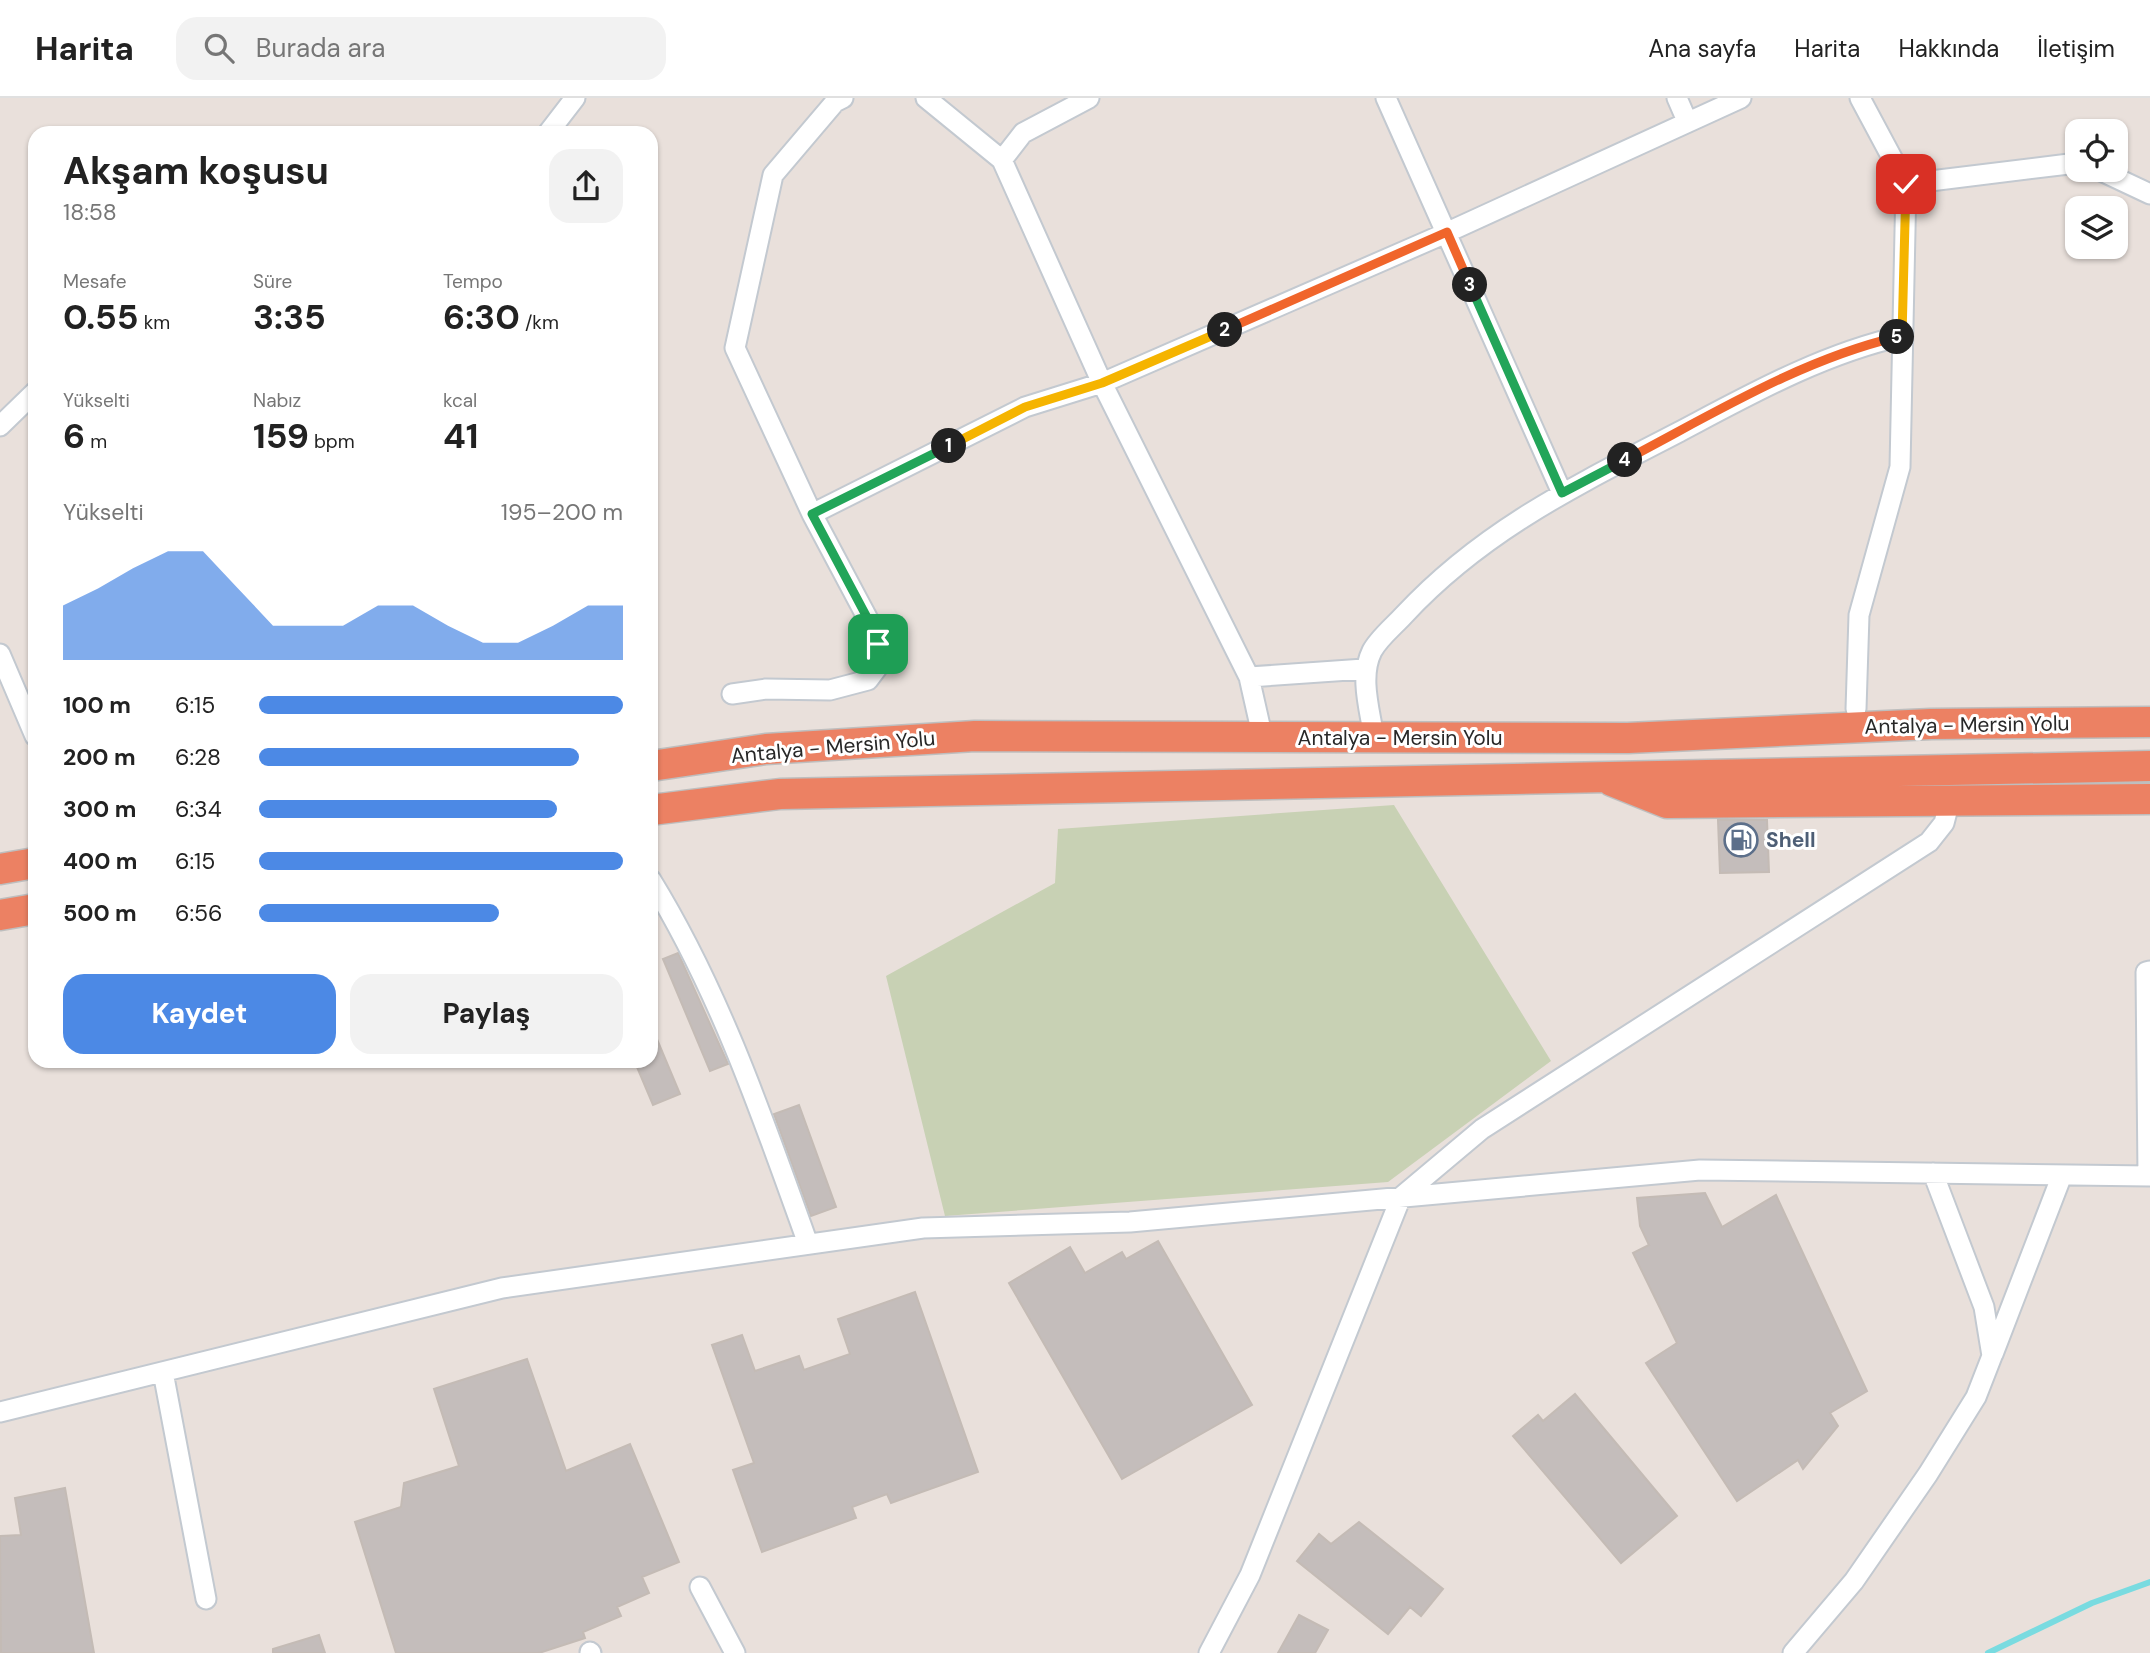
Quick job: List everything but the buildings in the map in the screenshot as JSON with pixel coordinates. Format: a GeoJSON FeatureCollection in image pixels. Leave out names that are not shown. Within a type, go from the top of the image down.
{"type":"FeatureCollection","features":[{"type":"Feature","properties":{"kind":"highway"},"geometry":{"type":"LineString","coordinates":[[1628,738],[1856,709],[2150,702]]}},
{"type":"Feature","properties":{"kind":"highway","name":"Antalya - Mersin Yolu"},"geometry":{"type":"LineString","coordinates":[[658,765],[766,749],[975,736],[1263,739],[1628,738],[1931,724],[2150,722]]}},
{"type":"Feature","properties":{"kind":"highway","name":"Antalya - Mersin Yolu"},"geometry":{"type":"LineString","coordinates":[[658,809],[780,794],[1598,775],[2150,766]]}},
{"type":"Feature","properties":{"kind":"highway"},"geometry":{"type":"LineString","coordinates":[[1598,775],[1667,803],[2150,799]]}},
{"type":"Feature","properties":{"kind":"highway"},"geometry":{"type":"LineString","coordinates":[[0,869],[28,864]]}},
{"type":"Feature","properties":{"kind":"highway"},"geometry":{"type":"LineString","coordinates":[[0,915],[28,910]]}},
{"type":"Feature","properties":{"kind":"street"},"geometry":{"type":"LineString","coordinates":[[553,126],[575,98]]}},
{"type":"Feature","properties":{"kind":"street"},"geometry":{"type":"LineString","coordinates":[[732,694],[766,689],[830,690],[868,680],[880,659],[870,623],[812,514],[735,348],[773,175],[835,102],[843,98]]}},
{"type":"Feature","properties":{"kind":"street"},"geometry":{"type":"LineString","coordinates":[[926,98],[1002,159],[1102,383],[1249,677],[1263,739]]}},
{"type":"Feature","properties":{"kind":"street"},"geometry":{"type":"LineString","coordinates":[[1002,159],[1023,133],[1089,98]]}},
{"type":"Feature","properties":{"kind":"street"},"geometry":{"type":"LineString","coordinates":[[1386,98],[1562,493]]}},
{"type":"Feature","properties":{"kind":"street"},"geometry":{"type":"LineString","coordinates":[[1677,98],[1687,121]]}},
{"type":"Feature","properties":{"kind":"street"},"geometry":{"type":"LineString","coordinates":[[812,514],[1025,407],[1102,383],[1447,232],[1741,98]]}},
{"type":"Feature","properties":{"kind":"street"},"geometry":{"type":"LineString","coordinates":[[1856,709],[1859,615],[1900,467],[1906,184],[1860,98]]}},
{"type":"Feature","properties":{"kind":"street"},"geometry":{"type":"LineString","coordinates":[[1906,184],[2065,164]]}},
{"type":"Feature","properties":{"kind":"street"},"geometry":{"type":"LineString","coordinates":[[2124,182],[2150,194]]}},
{"type":"Feature","properties":{"kind":"street"},"geometry":{"type":"LineString","coordinates":[[1374,738],[1364,669],[1373,648],[1474,548],[1562,493],[1783,377],[1825,359],[1902,336]]}},
{"type":"Feature","properties":{"kind":"street"},"geometry":{"type":"LineString","coordinates":[[0,426],[28,399]]}},
{"type":"Feature","properties":{"kind":"street"},"geometry":{"type":"LineString","coordinates":[[0,654],[28,720]]}},
{"type":"Feature","properties":{"kind":"street"},"geometry":{"type":"LineString","coordinates":[[1249,677],[1364,669]]}},
{"type":"Feature","properties":{"kind":"street"},"geometry":{"type":"LineString","coordinates":[[1209,1653],[1250,1575],[1401,1197],[1482,1129],[1929,842],[1944,823],[1950,800]]}},
{"type":"Feature","properties":{"kind":"street"},"geometry":{"type":"LineString","coordinates":[[658,893],[708,988],[778,1158],[808,1244]]}},
{"type":"Feature","properties":{"kind":"street"},"geometry":{"type":"LineString","coordinates":[[0,1412],[502,1288],[923,1228],[1130,1222],[1700,1170],[2149,1176],[2146,971],[2150,971]]}},
{"type":"Feature","properties":{"kind":"street"},"geometry":{"type":"LineString","coordinates":[[1933,1174],[1984,1307],[1992,1356]]}},
{"type":"Feature","properties":{"kind":"street"},"geometry":{"type":"LineString","coordinates":[[1793,1653],[1854,1581],[1928,1474],[1976,1397],[2062,1175]]}},
{"type":"Feature","properties":{"kind":"street"},"geometry":{"type":"LineString","coordinates":[[163,1372],[206,1599]]}},
{"type":"Feature","properties":{"kind":"street"},"geometry":{"type":"LineString","coordinates":[[700,1587],[735,1653]]}},
{"type":"Feature","properties":{"kind":"green space"},"geometry":{"type":"Polygon","coordinates":[[[1394,805],[1551,1061],[1388,1182],[945,1216],[886,976],[1055,883],[1058,829],[1394,805]]]}},
{"type":"Feature","properties":{"kind":"waterway"},"geometry":{"type":"LineString","coordinates":[[1988,1653],[2092,1603],[2150,1582]]}},
{"type":"Feature","properties":{"kind":"place","name":"Shell"},"geometry":{"type":"Point","coordinates":[1741,840]}},
{"type":"Feature","properties":{"kind":"route"},"geometry":{"type":"LineString","coordinates":[[878,644],[870,623],[812,514],[1025,407],[1102,383],[1447,232],[1562,493],[1783,377],[1873,342],[1902,336],[1906,184]]}}]}
